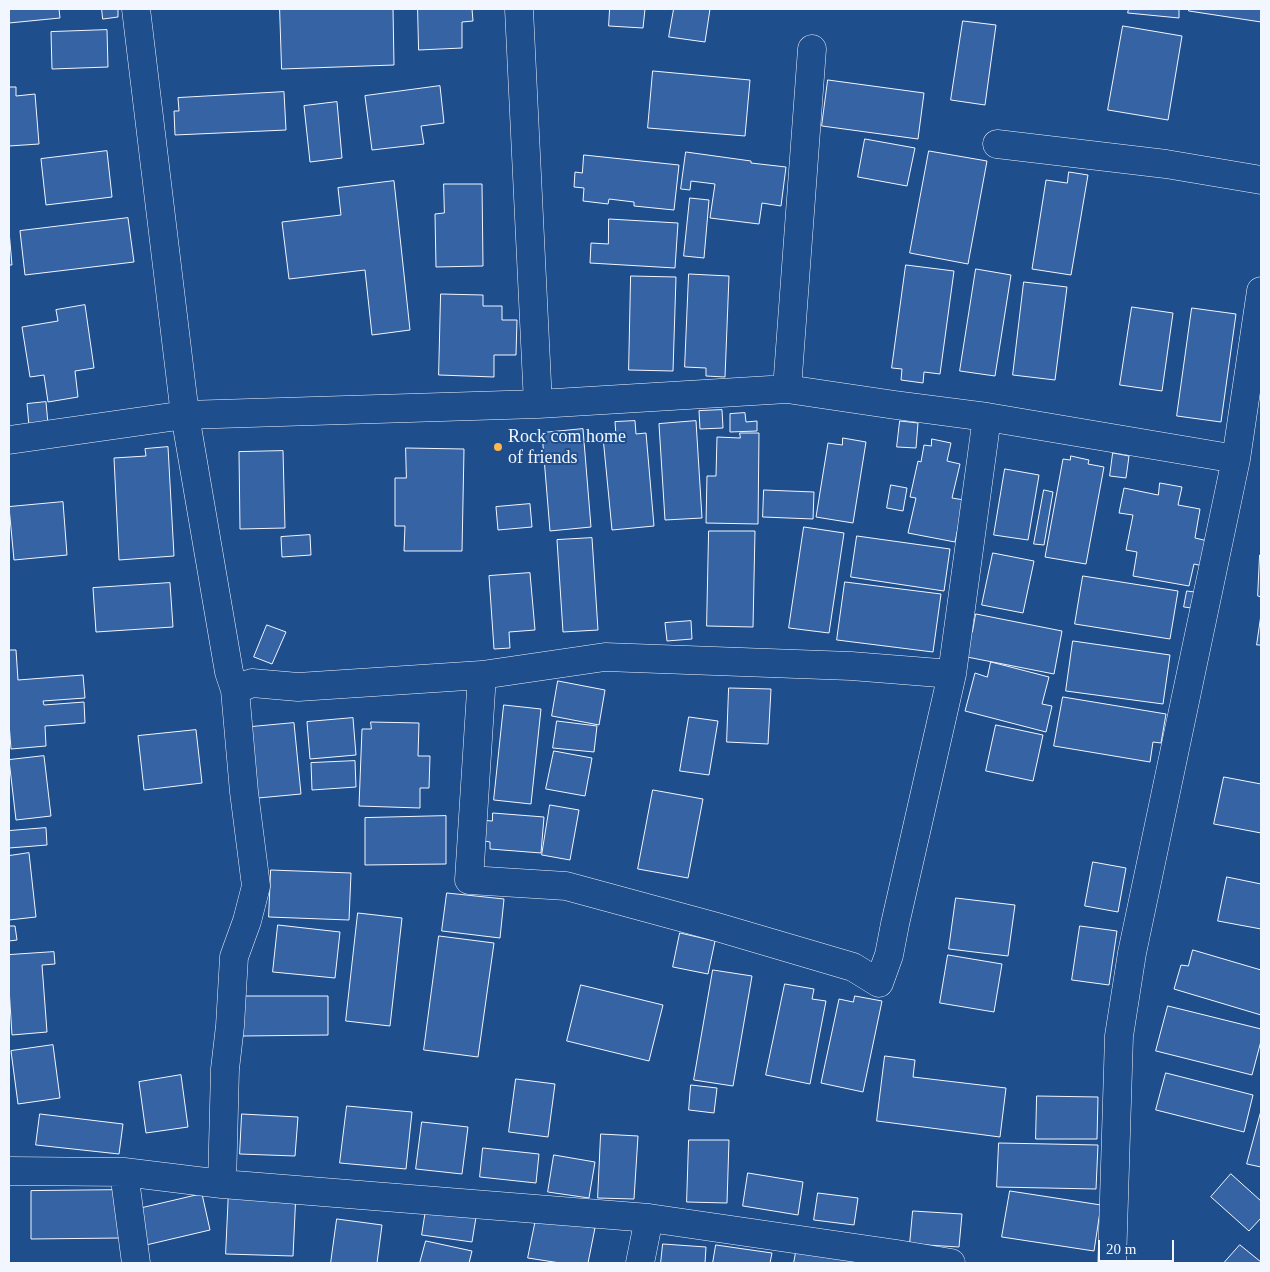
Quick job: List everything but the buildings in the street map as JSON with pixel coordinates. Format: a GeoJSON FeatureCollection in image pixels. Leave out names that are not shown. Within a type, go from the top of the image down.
{"type":"FeatureCollection","features":[{"type":"Feature","properties":{"kind":"street"},"geometry":{"type":"LineString","coordinates":[[136,9],[185,415],[229,672],[235,690],[244,792],[256,886],[247,921],[234,957],[230,1026],[225,1069],[222,1184]]}},
{"type":"Feature","properties":{"kind":"street"},"geometry":{"type":"LineString","coordinates":[[519,9],[538,404]]}},
{"type":"Feature","properties":{"kind":"street"},"geometry":{"type":"LineString","coordinates":[[787,389],[812,49]]}},
{"type":"Feature","properties":{"kind":"street"},"geometry":{"type":"LineString","coordinates":[[997,144],[1166,164],[1261,180]]}},
{"type":"Feature","properties":{"kind":"street"},"geometry":{"type":"LineString","coordinates":[[1112,1263],[1119,1036],[1136,934],[1236,458],[1261,291]]}},
{"type":"Feature","properties":{"kind":"street"},"geometry":{"type":"LineString","coordinates":[[9,440],[185,415],[538,404],[787,389],[987,417],[1236,458]]}},
{"type":"Feature","properties":{"kind":"street"},"geometry":{"type":"LineString","coordinates":[[482,674],[469,880],[566,886],[717,927],[853,967],[879,982],[889,955],[952,674],[987,417]]}},
{"type":"Feature","properties":{"kind":"street"},"geometry":{"type":"LineString","coordinates":[[235,690],[252,683],[298,686],[482,674],[605,658],[851,666],[952,674]]}},
{"type":"Feature","properties":{"kind":"street"},"geometry":{"type":"LineString","coordinates":[[9,1171],[124,1172],[222,1184],[649,1218],[951,1263]]}},
{"type":"Feature","properties":{"kind":"street"},"geometry":{"type":"LineString","coordinates":[[124,1172],[136,1263]]}},
{"type":"Feature","properties":{"kind":"street"},"geometry":{"type":"LineString","coordinates":[[640,1263],[649,1218]]}},
{"type":"Feature","properties":{"kind":"place","name":"Rock com home of friends"},"geometry":{"type":"Point","coordinates":[498,447]}}]}
